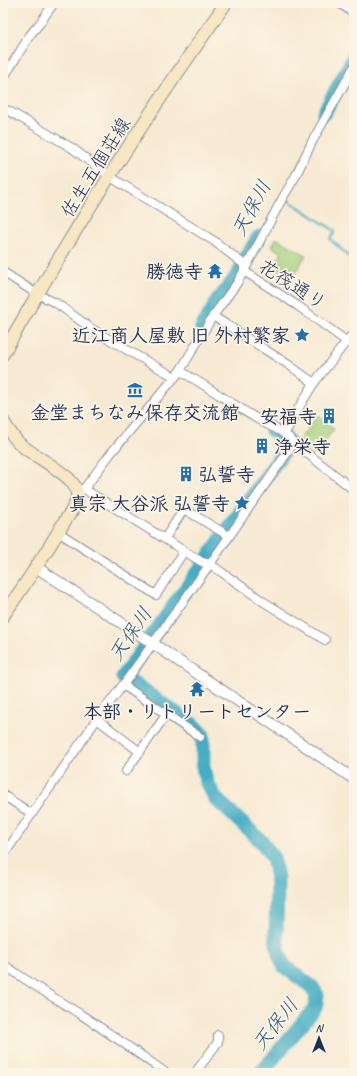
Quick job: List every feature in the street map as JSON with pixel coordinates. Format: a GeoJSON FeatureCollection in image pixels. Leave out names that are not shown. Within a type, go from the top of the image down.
{"type":"FeatureCollection","features":[{"type":"Feature","properties":{"kind":"main road","name":"佐生五個荘線"},"geometry":{"type":"LineString","coordinates":[[3,354],[37,294],[109,176],[226,3]]}},
{"type":"Feature","properties":{"kind":"main road"},"geometry":{"type":"LineString","coordinates":[[3,421],[21,445],[68,478],[80,489],[75,504],[36,567],[3,616]]}},
{"type":"Feature","properties":{"kind":"street"},"geometry":{"type":"LineString","coordinates":[[3,79],[30,35],[54,3]]}},
{"type":"Feature","properties":{"kind":"street"},"geometry":{"type":"LineString","coordinates":[[339,3],[354,13]]}},
{"type":"Feature","properties":{"kind":"street"},"geometry":{"type":"LineString","coordinates":[[325,640],[264,602],[206,563],[80,489],[178,374],[212,316],[237,283],[243,266],[295,178],[354,67]]}},
{"type":"Feature","properties":{"kind":"street","name":"花筏通り"},"geometry":{"type":"LineString","coordinates":[[3,109],[9,111],[72,148],[109,176],[214,242],[243,266],[345,340]]}},
{"type":"Feature","properties":{"kind":"street"},"geometry":{"type":"LineString","coordinates":[[3,272],[37,294],[56,303],[92,329],[139,357],[178,374],[285,434],[294,443],[354,490]]}},
{"type":"Feature","properties":{"kind":"street"},"geometry":{"type":"LineString","coordinates":[[212,316],[313,382]]}},
{"type":"Feature","properties":{"kind":"street"},"geometry":{"type":"LineString","coordinates":[[285,434],[313,382],[345,340],[354,332]]}},
{"type":"Feature","properties":{"kind":"street"},"geometry":{"type":"LineString","coordinates":[[3,433],[21,445]]}},
{"type":"Feature","properties":{"kind":"street"},"geometry":{"type":"LineString","coordinates":[[3,856],[97,719],[126,681],[150,641],[294,443]]}},
{"type":"Feature","properties":{"kind":"street"},"geometry":{"type":"LineString","coordinates":[[165,538],[184,509],[226,535]]}},
{"type":"Feature","properties":{"kind":"street"},"geometry":{"type":"LineString","coordinates":[[58,532],[156,595],[184,551]]}},
{"type":"Feature","properties":{"kind":"street"},"geometry":{"type":"LineString","coordinates":[[36,567],[150,641],[354,779]]}},
{"type":"Feature","properties":{"kind":"street"},"geometry":{"type":"LineString","coordinates":[[126,681],[166,715],[200,737]]}},
{"type":"Feature","properties":{"kind":"street"},"geometry":{"type":"LineString","coordinates":[[126,771],[166,715]]}},
{"type":"Feature","properties":{"kind":"street"},"geometry":{"type":"LineString","coordinates":[[97,719],[140,752]]}},
{"type":"Feature","properties":{"kind":"street"},"geometry":{"type":"LineString","coordinates":[[3,795],[32,814]]}},
{"type":"Feature","properties":{"kind":"street"},"geometry":{"type":"LineString","coordinates":[[3,964],[166,1073]]}},
{"type":"Feature","properties":{"kind":"street"},"geometry":{"type":"LineString","coordinates":[[196,1073],[218,1042],[218,1036]]}},
{"type":"Feature","properties":{"kind":"green space"},"geometry":{"type":"Polygon","coordinates":[[[276,238],[306,255],[293,277],[285,272],[275,269],[273,272],[271,270],[273,266],[270,264],[273,260],[276,262],[282,253],[272,247],[276,238]]]}},
{"type":"Feature","properties":{"kind":"green space"},"geometry":{"type":"Polygon","coordinates":[[[318,415],[334,429],[316,454],[299,441],[312,421],[318,415]]]}},
{"type":"Feature","properties":{"kind":"waterway","name":"天保川"},"geometry":{"type":"LineString","coordinates":[[348,3],[354,7]]}},
{"type":"Feature","properties":{"kind":"waterway","name":"天保川"},"geometry":{"type":"LineString","coordinates":[[324,113],[354,57]]}},
{"type":"Feature","properties":{"kind":"waterway"},"geometry":{"type":"LineString","coordinates":[[286,199],[335,231],[330,239],[354,261]]}},
{"type":"Feature","properties":{"kind":"waterway","name":"天保川"},"geometry":{"type":"LineString","coordinates":[[202,328],[217,302],[239,274],[244,261],[259,237]]}},
{"type":"Feature","properties":{"kind":"waterway","name":"天保川"},"geometry":{"type":"LineString","coordinates":[[261,1073],[315,1008],[317,995],[312,987],[284,966],[279,954],[276,937],[277,878],[273,858],[262,842],[216,799],[206,781],[203,767],[203,735],[193,725],[123,677],[289,444],[284,437],[272,430]]}},
{"type":"Feature","properties":{"kind":"place","name":"勝徳寺"},"geometry":{"type":"Point","coordinates":[215,271]}},
{"type":"Feature","properties":{"kind":"place","name":"近江商人屋敷 旧 外村繁家"},"geometry":{"type":"Point","coordinates":[302,335]}},
{"type":"Feature","properties":{"kind":"place","name":"金堂まちなみ保存交流館"},"geometry":{"type":"Point","coordinates":[135,390]}},
{"type":"Feature","properties":{"kind":"place","name":"安福寺"},"geometry":{"type":"Point","coordinates":[329,416]}},
{"type":"Feature","properties":{"kind":"place","name":"浄栄寺"},"geometry":{"type":"Point","coordinates":[262,446]}},
{"type":"Feature","properties":{"kind":"place","name":"弘誓寺"},"geometry":{"type":"Point","coordinates":[186,474]}},
{"type":"Feature","properties":{"kind":"place","name":"真宗 大谷派 弘誓寺"},"geometry":{"type":"Point","coordinates":[242,503]}},
{"type":"Feature","properties":{"kind":"place","name":"本部・リトリートセンター"},"geometry":{"type":"Point","coordinates":[197,689]}}]}
